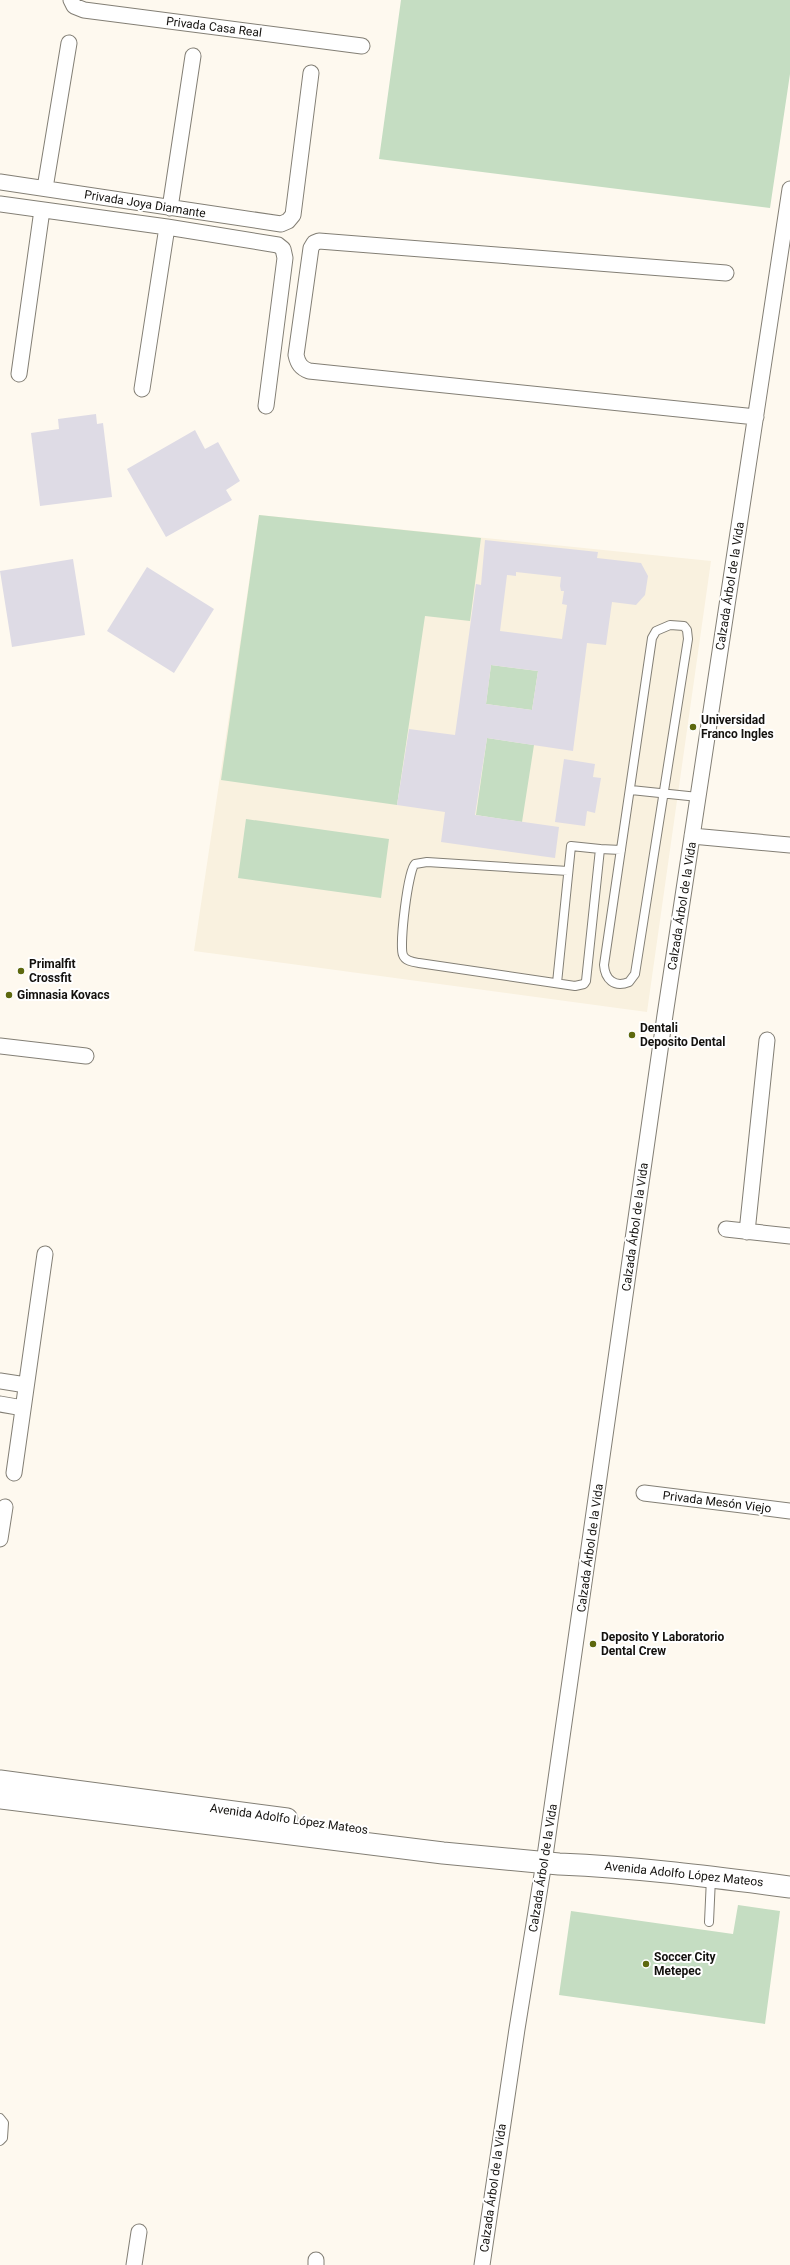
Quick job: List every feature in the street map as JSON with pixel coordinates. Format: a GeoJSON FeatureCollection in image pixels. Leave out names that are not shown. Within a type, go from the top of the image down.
{"type":"FeatureCollection","features":[{"type":"Feature","properties":{"kind":"street","name":"Privada Casa Real"},"geometry":{"type":"LineString","coordinates":[[71,0],[74,6],[84,10],[362,46]]}},
{"type":"Feature","properties":{"kind":"street"},"geometry":{"type":"LineString","coordinates":[[45,188],[69,43]]}},
{"type":"Feature","properties":{"kind":"street"},"geometry":{"type":"LineString","coordinates":[[170,208],[193,56]]}},
{"type":"Feature","properties":{"kind":"street","name":"Privada Joya Diamante"},"geometry":{"type":"LineString","coordinates":[[0,182],[275,224],[288,221],[293,215],[311,73]]}},
{"type":"Feature","properties":{"kind":"street","name":"Calzada Árbol de la Vida"},"geometry":{"type":"LineString","coordinates":[[482,2265],[516,2030],[545,1859],[692,836],[790,189]]}},
{"type":"Feature","properties":{"kind":"street","name":"Privada Joya Diamante"},"geometry":{"type":"LineString","coordinates":[[0,204],[271,242],[283,249],[285,258],[266,406]]}},
{"type":"Feature","properties":{"kind":"street"},"geometry":{"type":"LineString","coordinates":[[19,374],[42,210]]}},
{"type":"Feature","properties":{"kind":"street"},"geometry":{"type":"LineString","coordinates":[[142,389],[167,227]]}},
{"type":"Feature","properties":{"kind":"street"},"geometry":{"type":"LineString","coordinates":[[726,273],[319,241],[314,243],[311,248],[296,355],[302,368],[309,371],[756,417]]}},
{"type":"Feature","properties":{"kind":"street"},"geometry":{"type":"LineString","coordinates":[[692,836],[790,845]]}},
{"type":"Feature","properties":{"kind":"street"},"geometry":{"type":"LineString","coordinates":[[747,1232],[767,1040]]}},
{"type":"Feature","properties":{"kind":"street"},"geometry":{"type":"LineString","coordinates":[[0,1046],[86,1056]]}},
{"type":"Feature","properties":{"kind":"street"},"geometry":{"type":"LineString","coordinates":[[726,1229],[790,1236]]}},
{"type":"Feature","properties":{"kind":"street"},"geometry":{"type":"LineString","coordinates":[[14,1473],[45,1254]]}},
{"type":"Feature","properties":{"kind":"street"},"geometry":{"type":"LineString","coordinates":[[0,1381],[26,1385]]}},
{"type":"Feature","properties":{"kind":"street"},"geometry":{"type":"LineString","coordinates":[[0,1404],[23,1408]]}},
{"type":"Feature","properties":{"kind":"street","name":"Privada Mesón Viejo"},"geometry":{"type":"LineString","coordinates":[[644,1493],[790,1511]]}},
{"type":"Feature","properties":{"kind":"street"},"geometry":{"type":"LineString","coordinates":[[0,1539],[5,1507]]}},
{"type":"Feature","properties":{"kind":"street","name":"Avenida Adolfo López Mateos"},"geometry":{"type":"LineString","coordinates":[[0,1781],[443,1840],[545,1859]]}},
{"type":"Feature","properties":{"kind":"street","name":"Avenida Adolfo López Mateos"},"geometry":{"type":"LineString","coordinates":[[0,1798],[435,1852],[545,1859],[790,1886]]}},
{"type":"Feature","properties":{"kind":"street"},"geometry":{"type":"LineString","coordinates":[[134,2265],[139,2232]]}},
{"type":"Feature","properties":{"kind":"lane"},"geometry":{"type":"LineString","coordinates":[[678,625],[686,627],[688,639],[664,794],[635,974],[633,978],[624,984],[608,979],[605,975],[604,965],[631,790],[652,638],[656,631],[662,627],[678,625]]}},
{"type":"Feature","properties":{"kind":"lane"},"geometry":{"type":"LineString","coordinates":[[631,790],[698,797]]}},
{"type":"Feature","properties":{"kind":"lane"},"geometry":{"type":"LineString","coordinates":[[557,983],[572,846],[621,850]]}},
{"type":"Feature","properties":{"kind":"lane"},"geometry":{"type":"LineString","coordinates":[[568,872],[426,862],[415,864],[410,875],[402,949],[406,959],[419,963],[581,986],[586,980],[600,849]]}},
{"type":"Feature","properties":{"kind":"lane"},"geometry":{"type":"LineString","coordinates":[[709,1922],[711,1877]]}},
{"type":"Feature","properties":{"kind":"lane"},"geometry":{"type":"LineString","coordinates":[[0,2118],[4,2123],[3,2138],[0,2141]]}},
{"type":"Feature","properties":{"kind":"shaded area"},"geometry":{"type":"Polygon","coordinates":[[[259,515],[711,561],[647,1012],[194,951],[259,515]]]}},
{"type":"Feature","properties":{"kind":"green space"},"geometry":{"type":"Polygon","coordinates":[[[401,0],[790,0],[790,74],[770,208],[379,159],[401,0]]]}},
{"type":"Feature","properties":{"kind":"green space"},"geometry":{"type":"Polygon","coordinates":[[[259,515],[481,538],[470,621],[425,616],[397,805],[221,780],[259,515]]]}},
{"type":"Feature","properties":{"kind":"green space"},"geometry":{"type":"Polygon","coordinates":[[[491,665],[538,671],[532,710],[486,704],[491,665]]]}},
{"type":"Feature","properties":{"kind":"green space"},"geometry":{"type":"Polygon","coordinates":[[[487,738],[534,745],[522,822],[476,815],[487,738]]]}},
{"type":"Feature","properties":{"kind":"green space"},"geometry":{"type":"Polygon","coordinates":[[[246,819],[389,839],[381,898],[238,878],[246,819]]]}},
{"type":"Feature","properties":{"kind":"green space","name":"Soccer City Metepec"},"geometry":{"type":"Polygon","coordinates":[[[738,1905],[780,1911],[765,2024],[559,1995],[571,1911],[733,1934],[738,1905]]]}},
{"type":"Feature","properties":{"kind":"building"},"geometry":{"type":"Polygon","coordinates":[[[96,414],[97,424],[103,423],[112,497],[40,506],[31,433],[59,429],[58,419],[96,414]]]}},
{"type":"Feature","properties":{"kind":"building"},"geometry":{"type":"Polygon","coordinates":[[[195,430],[205,449],[218,442],[240,481],[226,490],[232,500],[166,537],[127,469],[195,430]]]}},
{"type":"Feature","properties":{"kind":"building"},"geometry":{"type":"Polygon","coordinates":[[[485,540],[598,552],[597,558],[641,563],[648,576],[645,595],[636,605],[612,602],[606,645],[587,643],[573,751],[487,738],[475,815],[559,827],[555,858],[441,842],[445,812],[397,805],[409,729],[455,735],[476,584],[481,585],[485,540]],[[516,572],[516,576],[507,575],[500,631],[562,639],[567,605],[562,604],[564,591],[561,591],[561,577],[516,572]],[[491,665],[486,704],[532,710],[538,671],[491,665]]]}},
{"type":"Feature","properties":{"kind":"building"},"geometry":{"type":"Polygon","coordinates":[[[73,559],[85,635],[12,647],[0,571],[73,559]]]}},
{"type":"Feature","properties":{"kind":"building"},"geometry":{"type":"Polygon","coordinates":[[[147,567],[214,609],[174,673],[107,631],[147,567]]]}},
{"type":"Feature","properties":{"kind":"building"},"geometry":{"type":"Polygon","coordinates":[[[564,759],[595,764],[593,777],[601,778],[595,813],[587,811],[585,826],[555,822],[564,759]]]}},
{"type":"Feature","properties":{"kind":"place","name":"Universidad Franco Ingles"},"geometry":{"type":"Point","coordinates":[693,727]}},
{"type":"Feature","properties":{"kind":"place","name":"Primalfit Crossfit"},"geometry":{"type":"Point","coordinates":[21,971]}},
{"type":"Feature","properties":{"kind":"place","name":"Gimnasia Kovacs"},"geometry":{"type":"Point","coordinates":[9,995]}},
{"type":"Feature","properties":{"kind":"place","name":"Dentali Deposito Dental"},"geometry":{"type":"Point","coordinates":[632,1035]}},
{"type":"Feature","properties":{"kind":"place","name":"Deposito Y Laboratorio Dental Crew"},"geometry":{"type":"Point","coordinates":[593,1644]}},
{"type":"Feature","properties":{"kind":"place","name":"Soccer City Metepec"},"geometry":{"type":"Point","coordinates":[646,1964]}}]}
